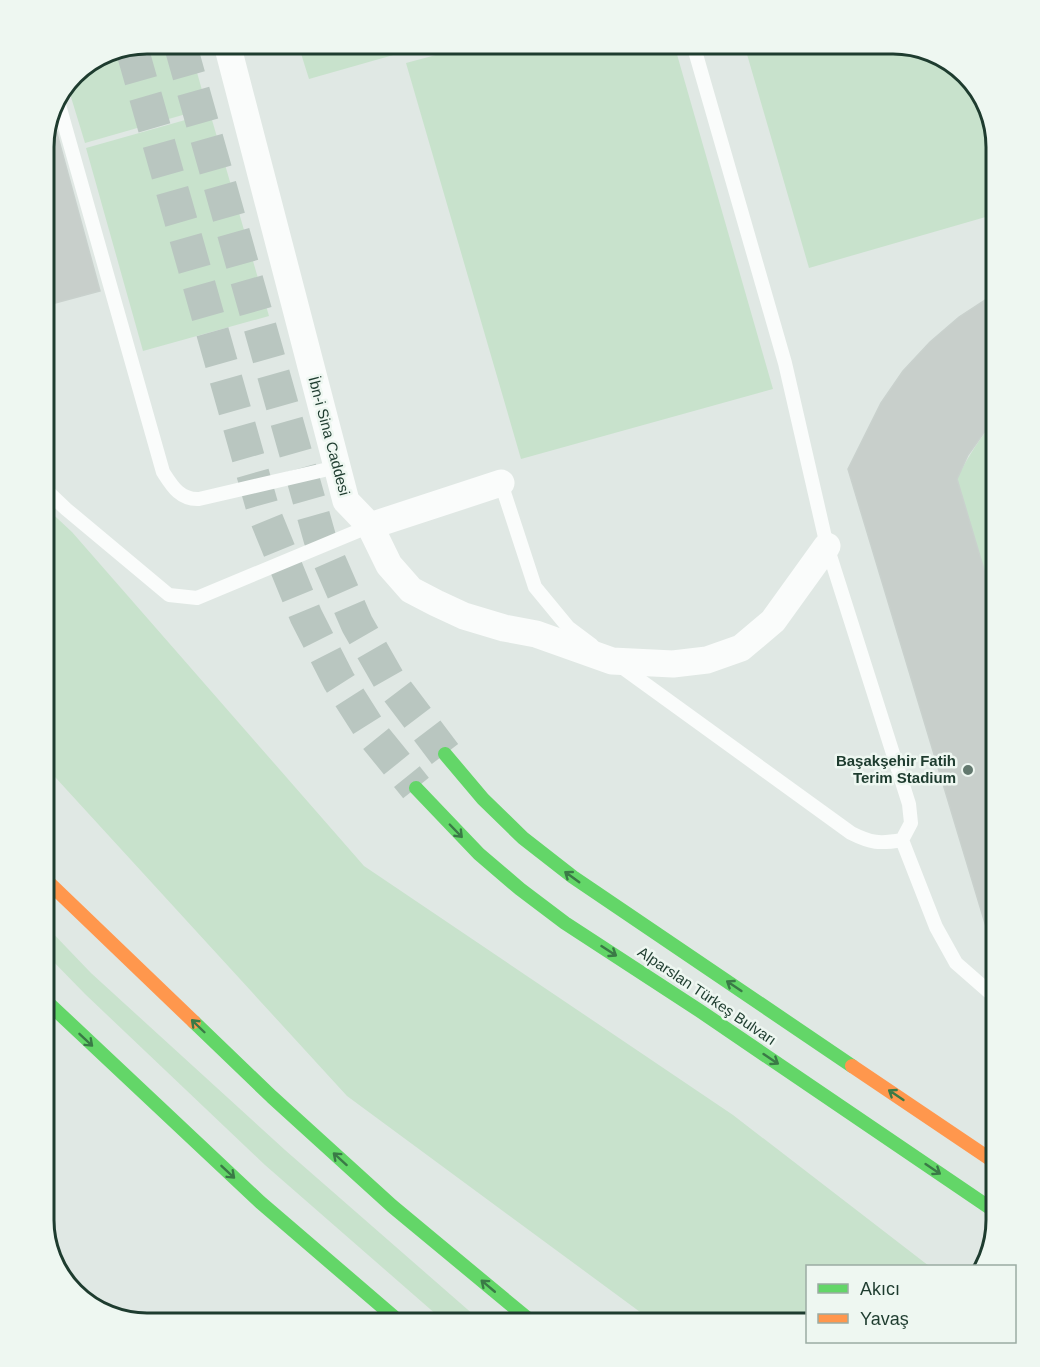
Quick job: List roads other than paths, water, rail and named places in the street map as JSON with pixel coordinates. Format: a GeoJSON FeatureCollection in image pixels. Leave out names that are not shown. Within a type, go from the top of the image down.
{"type":"FeatureCollection","features":[{"type":"Feature","properties":{"kind":"main road","name":"Alparslan Türkeş Bulvarı"},"geometry":{"type":"LineString","coordinates":[[445,754],[483,799],[523,838],[573,877],[986,1155]]}},
{"type":"Feature","properties":{"kind":"main road","name":"Alparslan Türkeş Bulvarı"},"geometry":{"type":"LineString","coordinates":[[416,788],[479,854],[565,923],[710,1018],[986,1205]]}},
{"type":"Feature","properties":{"kind":"main road"},"geometry":{"type":"LineString","coordinates":[[54,888],[280,1105],[392,1206],[521,1313]]}},
{"type":"Feature","properties":{"kind":"main road"},"geometry":{"type":"LineString","coordinates":[[54,1008],[260,1202],[389,1313]]}},
{"type":"Feature","properties":{"kind":"street","name":"İbn-i Sina Caddesi"},"geometry":{"type":"LineString","coordinates":[[230,54],[346,501],[370,526],[389,565],[411,590],[464,616],[504,628],[536,634],[612,661],[674,664],[708,660],[741,648],[773,621],[828,546]]}},
{"type":"Feature","properties":{"kind":"street"},"geometry":{"type":"LineString","coordinates":[[370,526],[501,483]]}},
{"type":"Feature","properties":{"kind":"lane"},"geometry":{"type":"LineString","coordinates":[[696,54],[785,363],[828,546],[909,804],[911,823],[902,840],[936,927],[956,963],[986,989]]}},
{"type":"Feature","properties":{"kind":"lane"},"geometry":{"type":"LineString","coordinates":[[61,113],[163,472],[174,489],[190,499],[199,499],[337,467]]}},
{"type":"Feature","properties":{"kind":"lane"},"geometry":{"type":"LineString","coordinates":[[501,483],[535,587],[568,627],[851,833],[868,841],[902,840]]}},
{"type":"Feature","properties":{"kind":"lane"},"geometry":{"type":"LineString","coordinates":[[54,498],[169,595],[197,598],[370,526]]}},
{"type":"Feature","properties":{"kind":"tunnel"},"geometry":{"type":"LineString","coordinates":[[183,54],[320,539],[357,624],[389,680],[445,754]]}},
{"type":"Feature","properties":{"kind":"tunnel"},"geometry":{"type":"LineString","coordinates":[[134,55],[264,513],[306,616],[339,681],[374,736],[416,788]]}},
{"type":"Feature","properties":{"kind":"place","name":"Başakşehir Fatih Terim Stadium"},"geometry":{"type":"Point","coordinates":[968,770]}}]}
